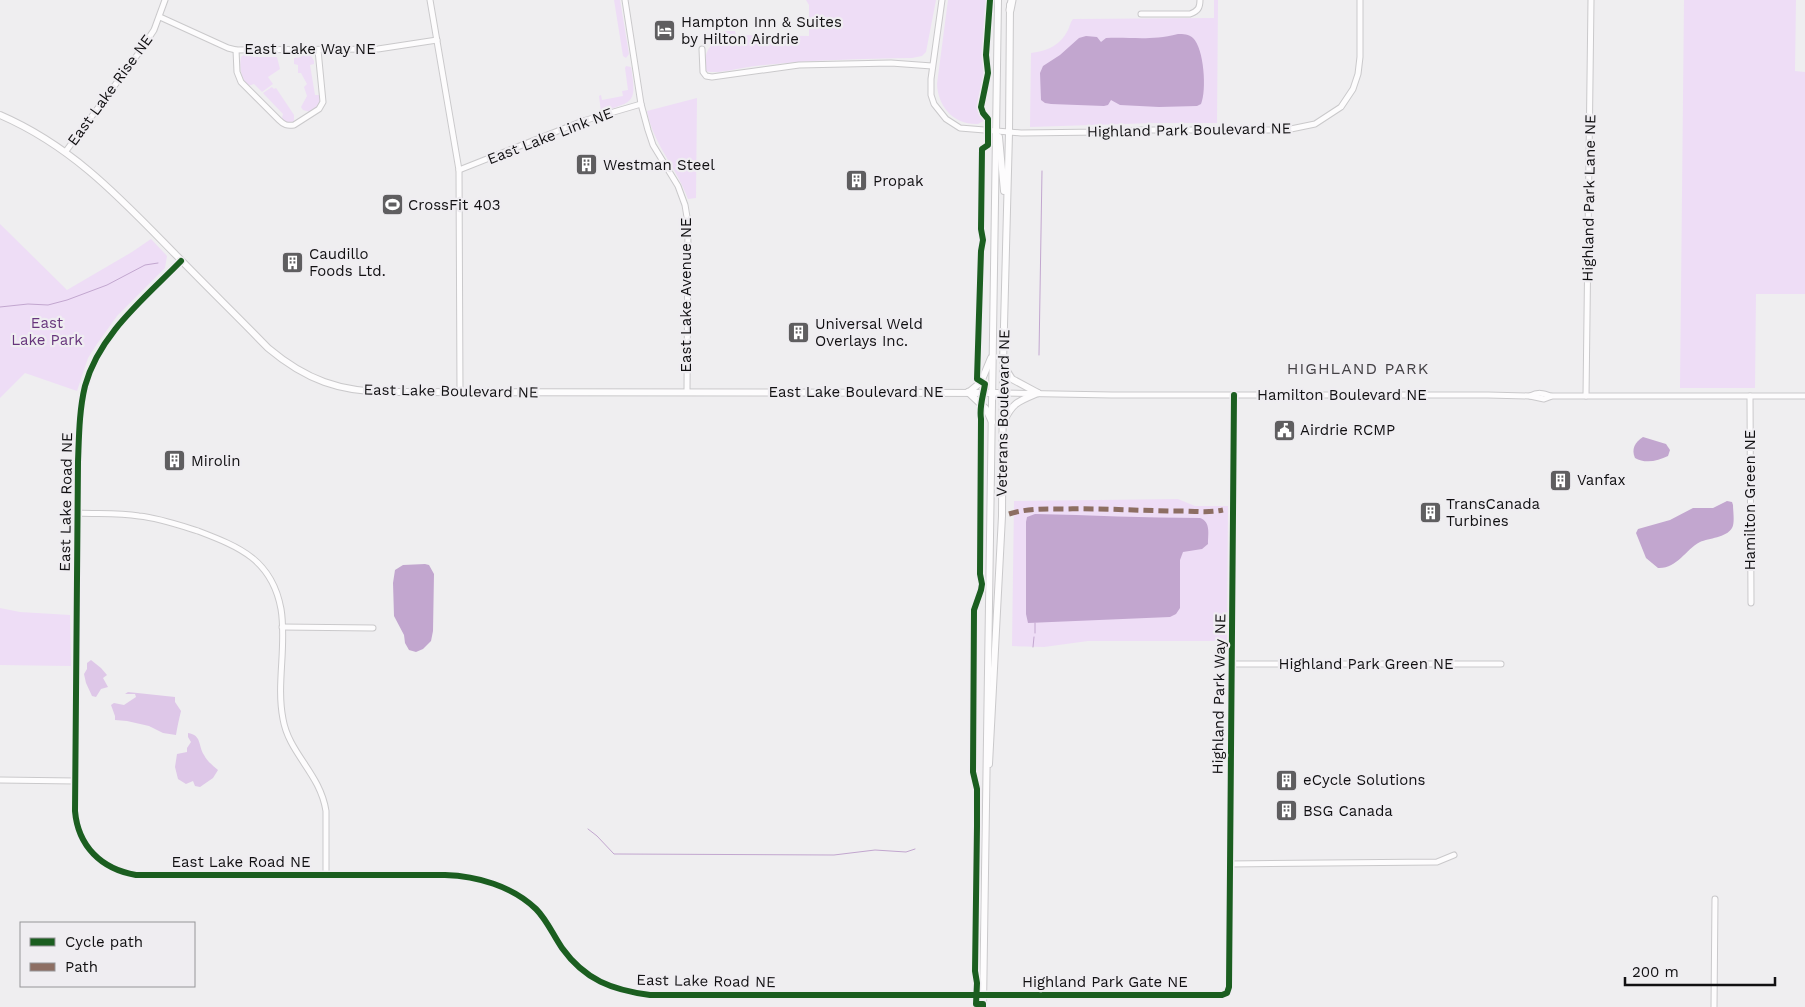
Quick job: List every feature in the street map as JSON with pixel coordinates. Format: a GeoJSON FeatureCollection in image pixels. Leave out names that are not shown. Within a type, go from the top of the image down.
{"type":"FeatureCollection","features":[{"type":"Feature","properties":{"kind":"highway"},"geometry":{"type":"LineString","coordinates":[[1010,10],[1011,0]]}},
{"type":"Feature","properties":{"kind":"main road","name":"Veterans Boulevard NE"},"geometry":{"type":"LineString","coordinates":[[983,1007],[987,604],[993,393],[998,0]]}},
{"type":"Feature","properties":{"kind":"main road","name":"Veterans Boulevard NE"},"geometry":{"type":"LineString","coordinates":[[985,826],[1002,516],[1010,10]]}},
{"type":"Feature","properties":{"kind":"main road","name":"East Lake Boulevard NE"},"geometry":{"type":"LineString","coordinates":[[0,115],[35,132],[66,151],[103,182],[268,348],[285,362],[309,376],[337,387],[361,391],[460,392],[1003,393]]}},
{"type":"Feature","properties":{"kind":"main road"},"geometry":{"type":"LineString","coordinates":[[996,131],[1000,138],[1007,220]]}},
{"type":"Feature","properties":{"kind":"main road"},"geometry":{"type":"LineString","coordinates":[[992,424],[986,409],[968,392],[981,382],[993,353]]}},
{"type":"Feature","properties":{"kind":"main road"},"geometry":{"type":"LineString","coordinates":[[1003,364],[1012,380],[1038,394]]}},
{"type":"Feature","properties":{"kind":"main road"},"geometry":{"type":"LineString","coordinates":[[1003,425],[1009,410],[1016,402],[1038,394]]}},
{"type":"Feature","properties":{"kind":"street","name":"East Lake Rise NE"},"geometry":{"type":"LineString","coordinates":[[66,151],[154,30],[160,17],[164,0]]}},
{"type":"Feature","properties":{"kind":"street"},"geometry":{"type":"LineString","coordinates":[[430,0],[460,170],[460,392]]}},
{"type":"Feature","properties":{"kind":"street","name":"East Lake Avenue NE"},"geometry":{"type":"LineString","coordinates":[[624,0],[641,104],[653,145],[678,186],[687,217],[686,392]]}},
{"type":"Feature","properties":{"kind":"street","name":"Highland Park Boulevard NE"},"geometry":{"type":"LineString","coordinates":[[942,0],[932,66],[931,96],[940,113],[952,124],[960,128],[1009,133],[1141,130],[1286,130],[1315,124],[1341,107],[1353,89],[1358,74],[1360,57],[1360,0]]}},
{"type":"Feature","properties":{"kind":"street"},"geometry":{"type":"LineString","coordinates":[[1141,14],[1190,14],[1196,12],[1200,6],[1200,0]]}},
{"type":"Feature","properties":{"kind":"street","name":"Highland Park Lane NE"},"geometry":{"type":"LineString","coordinates":[[1586,396],[1591,0]]}},
{"type":"Feature","properties":{"kind":"street","name":"East Lake Way NE"},"geometry":{"type":"LineString","coordinates":[[160,17],[236,50],[378,49],[437,40]]}},
{"type":"Feature","properties":{"kind":"street"},"geometry":{"type":"LineString","coordinates":[[702,49],[703,72],[706,76],[712,77],[799,65],[891,63],[932,66]]}},
{"type":"Feature","properties":{"kind":"street"},"geometry":{"type":"LineString","coordinates":[[236,50],[237,72],[241,82],[278,120],[287,126],[294,125],[321,106],[323,98],[318,50]]}},
{"type":"Feature","properties":{"kind":"street","name":"East Lake Link NE"},"geometry":{"type":"LineString","coordinates":[[460,170],[583,121],[641,104]]}},
{"type":"Feature","properties":{"kind":"street","name":"East Lake Road NE"},"geometry":{"type":"LineString","coordinates":[[181,261],[115,328],[93,366],[85,386],[80,411],[76,820],[82,839],[100,861],[119,871],[136,875],[457,875],[492,883],[510,890],[537,910],[565,952],[585,972],[609,987],[626,992],[650,995],[983,995]]}},
{"type":"Feature","properties":{"kind":"street","name":"Hamilton Boulevard NE"},"geometry":{"type":"LineString","coordinates":[[1003,393],[1530,396],[1536,393],[1544,393],[1552,396],[1805,396]]}},
{"type":"Feature","properties":{"kind":"street","name":"Highland Park Way NE"},"geometry":{"type":"LineString","coordinates":[[1227,993],[1230,986],[1234,395]]}},
{"type":"Feature","properties":{"kind":"street","name":"Hamilton Green NE"},"geometry":{"type":"LineString","coordinates":[[1750,396],[1751,603]]}},
{"type":"Feature","properties":{"kind":"street"},"geometry":{"type":"LineString","coordinates":[[78,513],[126,514],[154,518],[203,533],[243,550],[263,568],[278,598],[282,627],[282,717],[287,735],[315,778],[324,800],[326,810],[326,874]]}},
{"type":"Feature","properties":{"kind":"street"},"geometry":{"type":"LineString","coordinates":[[282,627],[373,628]]}},
{"type":"Feature","properties":{"kind":"street","name":"Highland Park Green NE"},"geometry":{"type":"LineString","coordinates":[[1232,664],[1501,664]]}},
{"type":"Feature","properties":{"kind":"street"},"geometry":{"type":"LineString","coordinates":[[0,780],[75,781]]}},
{"type":"Feature","properties":{"kind":"street"},"geometry":{"type":"LineString","coordinates":[[1230,864],[1437,862],[1454,855]]}},
{"type":"Feature","properties":{"kind":"street"},"geometry":{"type":"LineString","coordinates":[[1714,1007],[1715,899]]}},
{"type":"Feature","properties":{"kind":"street","name":"Highland Park Gate NE"},"geometry":{"type":"LineString","coordinates":[[983,995],[1222,995],[1227,993]]}},
{"type":"Feature","properties":{"kind":"green space"},"geometry":{"type":"Polygon","coordinates":[[[614,0],[620,0],[629,54],[626,58],[623,56],[614,0]]]}},
{"type":"Feature","properties":{"kind":"green space"},"geometry":{"type":"Polygon","coordinates":[[[806,0],[936,0],[926,52],[922,56],[912,58],[814,61],[723,71],[706,71],[705,58],[709,48],[725,31],[735,31],[736,35],[809,36],[809,5],[806,0]]]}},
{"type":"Feature","properties":{"kind":"green space"},"geometry":{"type":"Polygon","coordinates":[[[948,0],[989,0],[985,54],[987,75],[980,101],[980,109],[987,119],[978,124],[969,124],[955,118],[944,107],[938,92],[937,84],[948,0]]]}},
{"type":"Feature","properties":{"kind":"green space"},"geometry":{"type":"Polygon","coordinates":[[[1214,0],[1218,0],[1217,123],[1030,127],[1031,53],[1048,49],[1057,44],[1065,36],[1073,19],[1214,18],[1214,0]]]}},
{"type":"Feature","properties":{"kind":"green space"},"geometry":{"type":"Polygon","coordinates":[[[1684,0],[1796,0],[1795,71],[1805,72],[1805,294],[1756,294],[1755,388],[1680,388],[1684,0]]]}},
{"type":"Feature","properties":{"kind":"green space"},"geometry":{"type":"Polygon","coordinates":[[[248,52],[253,57],[277,57],[280,69],[268,77],[273,84],[262,92],[254,84],[248,86],[242,76],[240,69],[241,57],[248,52]]]}},
{"type":"Feature","properties":{"kind":"green space"},"geometry":{"type":"Polygon","coordinates":[[[306,52],[310,54],[314,61],[314,64],[310,65],[315,95],[319,95],[321,99],[318,106],[310,112],[303,110],[301,107],[307,96],[304,87],[307,84],[301,73],[298,73],[298,65],[294,64],[294,58],[301,57],[306,52]]]}},
{"type":"Feature","properties":{"kind":"green space"},"geometry":{"type":"Polygon","coordinates":[[[626,66],[631,67],[633,79],[633,95],[631,99],[627,103],[601,112],[599,96],[601,95],[602,100],[623,96],[622,91],[628,90],[626,66]]]}},
{"type":"Feature","properties":{"kind":"green space"},"geometry":{"type":"Polygon","coordinates":[[[272,87],[276,88],[294,115],[294,122],[286,123],[282,118],[283,114],[263,93],[272,87]]]}},
{"type":"Feature","properties":{"kind":"green space"},"geometry":{"type":"Polygon","coordinates":[[[697,98],[696,198],[688,199],[654,134],[647,111],[697,98]]]}},
{"type":"Feature","properties":{"kind":"green space","name":"East Lake Park"},"geometry":{"type":"Polygon","coordinates":[[[0,224],[67,290],[151,239],[167,256],[165,268],[117,316],[97,344],[88,358],[77,391],[25,373],[0,398],[0,224]]]}},
{"type":"Feature","properties":{"kind":"green space"},"geometry":{"type":"Polygon","coordinates":[[[1178,499],[1195,506],[1228,506],[1227,640],[1088,641],[1044,647],[1012,646],[1014,501],[1178,499]]]}},
{"type":"Feature","properties":{"kind":"green space"},"geometry":{"type":"Polygon","coordinates":[[[0,608],[20,612],[70,615],[71,666],[0,665],[0,608]]]}},
{"type":"Feature","properties":{"kind":"shaded area"},"geometry":{"type":"Polygon","coordinates":[[[1186,34],[1193,38],[1200,51],[1204,90],[1201,104],[1197,106],[1120,105],[1111,100],[1108,105],[1104,106],[1051,104],[1041,100],[1040,73],[1043,66],[1060,55],[1079,38],[1086,36],[1097,37],[1101,42],[1106,38],[1150,38],[1186,34]]]}},
{"type":"Feature","properties":{"kind":"shaded area"},"geometry":{"type":"Polygon","coordinates":[[[1643,437],[1666,444],[1670,450],[1668,456],[1652,461],[1643,461],[1635,458],[1634,446],[1643,437]]]}},
{"type":"Feature","properties":{"kind":"shaded area"},"geometry":{"type":"Polygon","coordinates":[[[1727,501],[1732,502],[1734,520],[1732,528],[1726,534],[1700,542],[1676,562],[1665,567],[1658,568],[1646,558],[1636,533],[1638,529],[1670,520],[1693,508],[1713,508],[1727,501]]]}},
{"type":"Feature","properties":{"kind":"shaded area"},"geometry":{"type":"Polygon","coordinates":[[[1035,514],[1200,518],[1207,525],[1208,544],[1202,549],[1183,552],[1180,560],[1180,608],[1176,614],[1170,617],[1028,623],[1026,614],[1026,522],[1027,517],[1035,514]]]}},
{"type":"Feature","properties":{"kind":"shaded area"},"geometry":{"type":"Polygon","coordinates":[[[403,565],[429,565],[434,574],[433,631],[431,641],[423,649],[416,652],[409,650],[394,616],[393,583],[395,570],[403,565]]]}},
{"type":"Feature","properties":{"kind":"shaded area"},"geometry":{"type":"Polygon","coordinates":[[[91,660],[107,675],[103,678],[108,687],[101,689],[96,697],[92,696],[84,674],[87,669],[87,663],[91,660]]]}},
{"type":"Feature","properties":{"kind":"shaded area"},"geometry":{"type":"Polygon","coordinates":[[[128,692],[175,697],[175,702],[181,711],[176,735],[163,733],[149,726],[115,720],[111,705],[114,703],[124,705],[136,697],[135,694],[125,694],[128,692]]]}},
{"type":"Feature","properties":{"kind":"shaded area"},"geometry":{"type":"Polygon","coordinates":[[[188,733],[198,738],[205,757],[218,770],[213,778],[200,787],[195,786],[193,781],[186,784],[178,779],[175,767],[177,754],[187,752],[191,742],[188,733]]]}},
{"type":"Feature","properties":{"kind":"waterway"},"geometry":{"type":"LineString","coordinates":[[1039,355],[1042,171]]}},
{"type":"Feature","properties":{"kind":"waterway"},"geometry":{"type":"LineString","coordinates":[[0,307],[28,304],[48,305],[67,300],[107,285],[145,265],[158,263]]}},
{"type":"Feature","properties":{"kind":"waterway"},"geometry":{"type":"LineString","coordinates":[[1035,623],[1035,633]]}},
{"type":"Feature","properties":{"kind":"waterway"},"geometry":{"type":"LineString","coordinates":[[1033,647],[1034,637]]}},
{"type":"Feature","properties":{"kind":"waterway"},"geometry":{"type":"LineString","coordinates":[[588,829],[614,854],[834,855],[875,850],[906,852],[915,849]]}},
{"type":"Feature","properties":{"kind":"marked path"},"geometry":{"type":"LineString","coordinates":[[1009,514],[1044,509],[1202,512],[1223,510]]}},
{"type":"Feature","properties":{"kind":"cycle path"},"geometry":{"type":"LineString","coordinates":[[983,1007],[983,1004],[976,1004],[977,983],[975,971],[977,789],[973,772],[974,610],[982,584],[980,574],[980,410],[985,384],[977,379],[981,251],[983,240],[981,229],[982,149],[988,145],[988,119],[981,107],[988,73],[986,55],[990,0]]}},
{"type":"Feature","properties":{"kind":"cycle path"},"geometry":{"type":"LineString","coordinates":[[181,261],[138,303],[112,333],[92,367],[83,395],[78,462],[75,811],[77,824],[86,845],[102,861],[123,872],[136,875],[445,875],[482,880],[505,888],[527,901],[543,918],[571,959],[590,976],[600,982],[623,990],[650,995],[1222,995],[1227,993],[1229,987],[1234,395]]}},
{"type":"Feature","properties":{"kind":"place","name":"Hampton Inn & Suites by Hilton Airdrie"},"geometry":{"type":"Point","coordinates":[665,31]}},
{"type":"Feature","properties":{"kind":"place","name":"Westman Steel"},"geometry":{"type":"Point","coordinates":[587,165]}},
{"type":"Feature","properties":{"kind":"place","name":"Propak"},"geometry":{"type":"Point","coordinates":[857,181]}},
{"type":"Feature","properties":{"kind":"place","name":"CrossFit 403"},"geometry":{"type":"Point","coordinates":[392,205]}},
{"type":"Feature","properties":{"kind":"place","name":"Caudillo Foods Ltd."},"geometry":{"type":"Point","coordinates":[293,263]}},
{"type":"Feature","properties":{"kind":"place","name":"Universal Weld Overlays Inc."},"geometry":{"type":"Point","coordinates":[799,333]}},
{"type":"Feature","properties":{"kind":"place","name":"Airdrie RCMP"},"geometry":{"type":"Point","coordinates":[1284,430]}},
{"type":"Feature","properties":{"kind":"place","name":"Mirolin"},"geometry":{"type":"Point","coordinates":[175,461]}},
{"type":"Feature","properties":{"kind":"place","name":"Vanfax"},"geometry":{"type":"Point","coordinates":[1561,480]}},
{"type":"Feature","properties":{"kind":"place","name":"TransCanada Turbines"},"geometry":{"type":"Point","coordinates":[1430,513]}},
{"type":"Feature","properties":{"kind":"place","name":"eCycle Solutions"},"geometry":{"type":"Point","coordinates":[1287,780]}},
{"type":"Feature","properties":{"kind":"place","name":"BSG Canada"},"geometry":{"type":"Point","coordinates":[1287,811]}},
{"type":"Feature","properties":{"kind":"district","name":"HIGHLAND PARK"},"geometry":{"type":"Point","coordinates":[1358,368]}}]}
